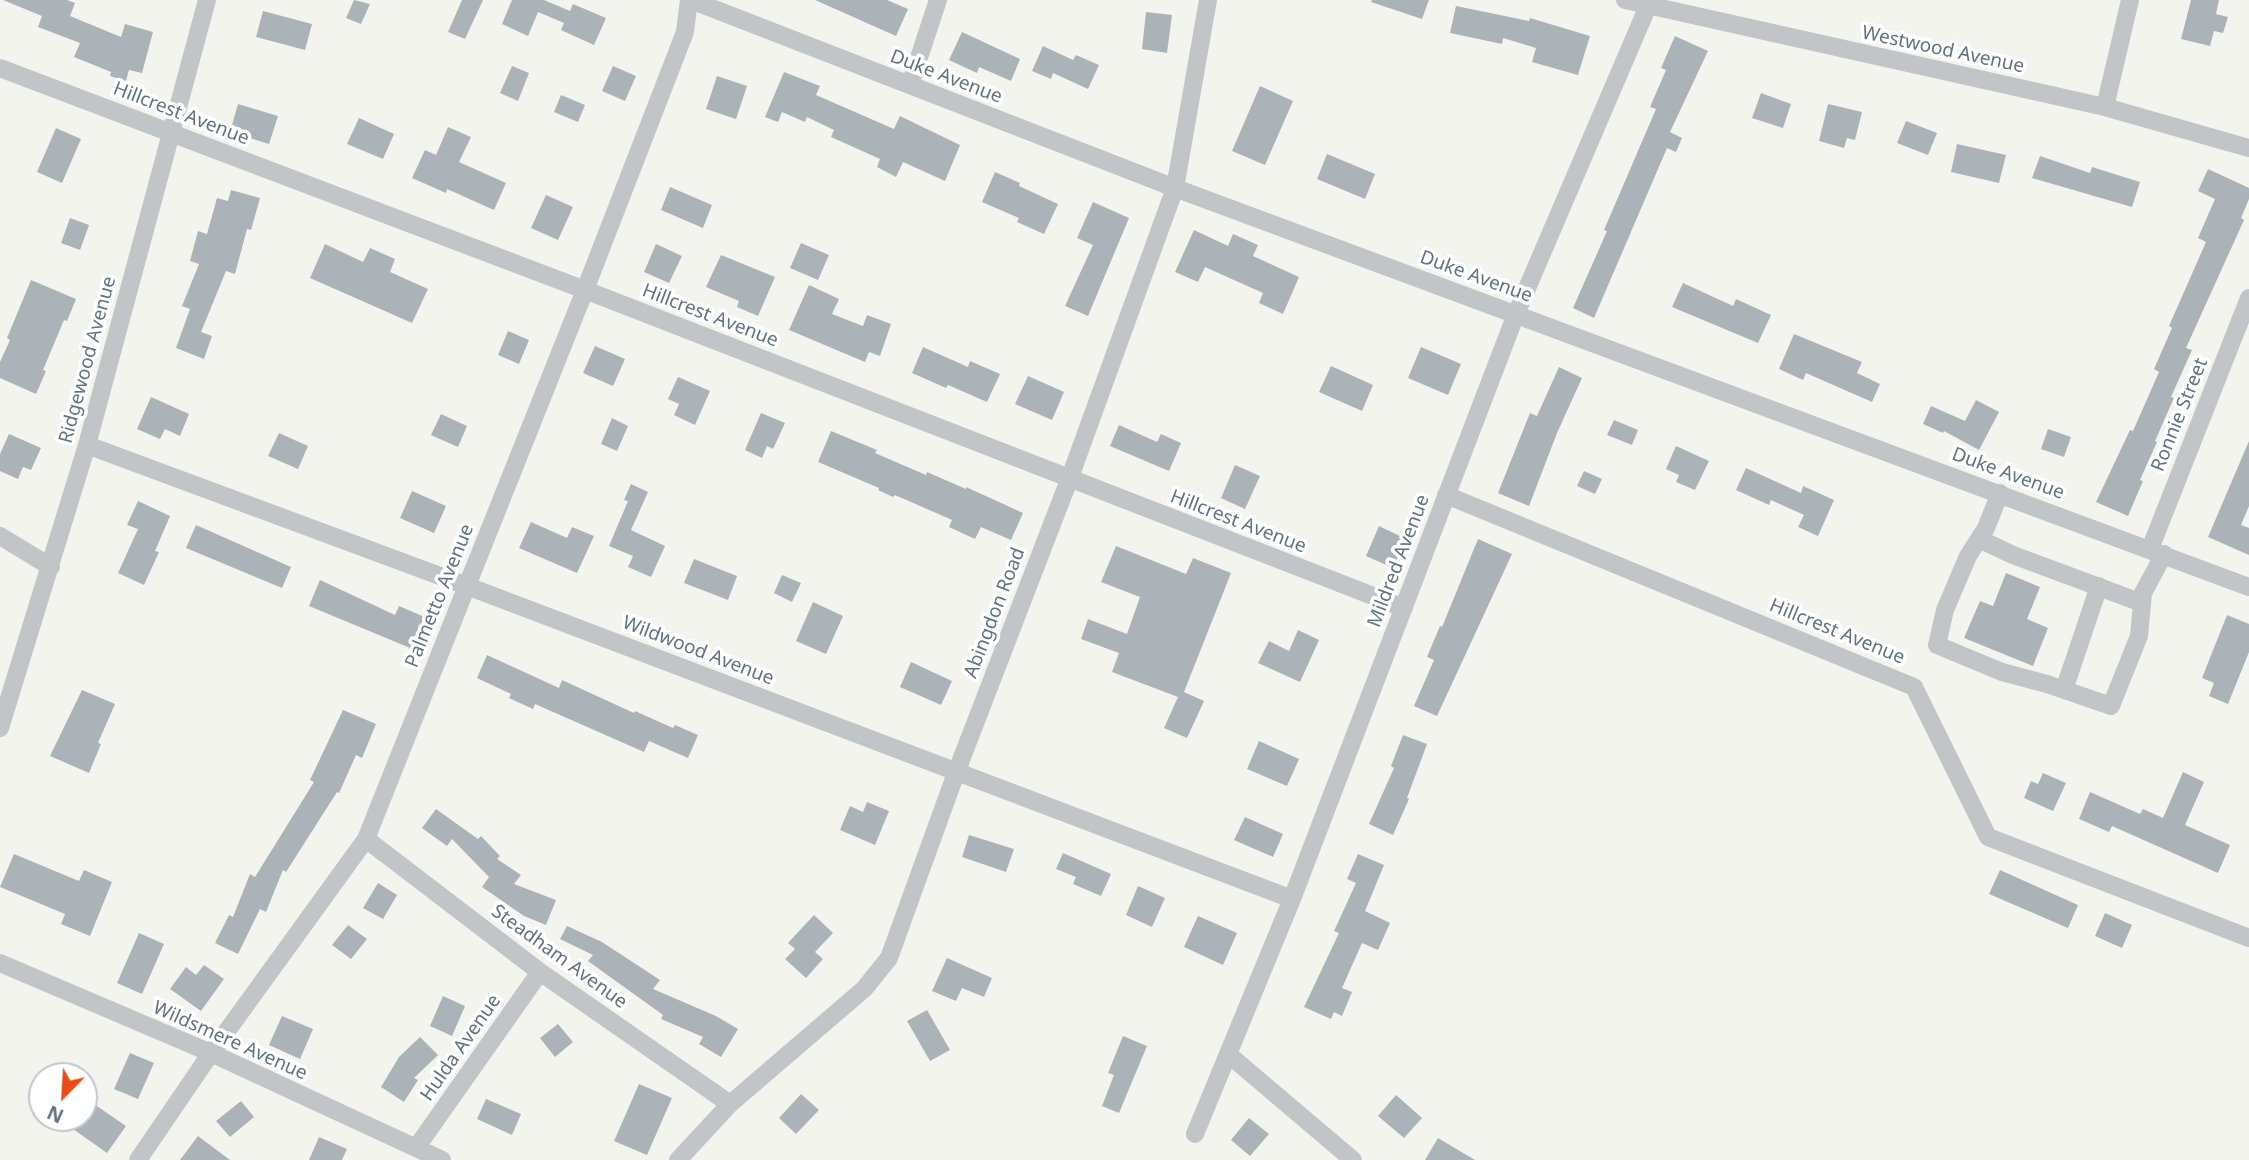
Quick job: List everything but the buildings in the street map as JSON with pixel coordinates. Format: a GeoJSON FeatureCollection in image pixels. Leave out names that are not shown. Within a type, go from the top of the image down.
{"type":"FeatureCollection","features":[{"type":"Feature","properties":{"kind":"street","name":"Ridgewood Avenue"},"geometry":{"type":"LineString","coordinates":[[0,728],[87,446],[207,0]]}},
{"type":"Feature","properties":{"kind":"street","name":"Duke Avenue"},"geometry":{"type":"LineString","coordinates":[[690,0],[1175,188],[2249,587]]}},
{"type":"Feature","properties":{"kind":"street","name":"Palmetto Avenue"},"geometry":{"type":"LineString","coordinates":[[138,1160],[366,839],[685,32],[690,0]]}},
{"type":"Feature","properties":{"kind":"street"},"geometry":{"type":"LineString","coordinates":[[911,85],[939,0]]}},
{"type":"Feature","properties":{"kind":"street","name":"Abingdon Road"},"geometry":{"type":"LineString","coordinates":[[678,1160],[730,1104],[864,989],[889,958],[956,773],[1069,480],[1175,188],[1208,0]]}},
{"type":"Feature","properties":{"kind":"street","name":"Westwood Avenue"},"geometry":{"type":"LineString","coordinates":[[1625,0],[2105,107],[2249,148]]}},
{"type":"Feature","properties":{"kind":"street"},"geometry":{"type":"LineString","coordinates":[[2105,107],[2130,0]]}},
{"type":"Feature","properties":{"kind":"street","name":"Mildred Avenue"},"geometry":{"type":"LineString","coordinates":[[1195,1134],[1292,899],[1516,314],[1648,6]]}},
{"type":"Feature","properties":{"kind":"street","name":"Hillcrest Avenue"},"geometry":{"type":"LineString","coordinates":[[0,68],[585,290],[1404,608]]}},
{"type":"Feature","properties":{"kind":"street","name":"Ronnie Street"},"geometry":{"type":"LineString","coordinates":[[2064,690],[2111,706],[2139,636],[2143,593],[2157,551],[2249,298]]}},
{"type":"Feature","properties":{"kind":"street","name":"Wildwood Avenue"},"geometry":{"type":"LineString","coordinates":[[87,446],[467,586],[1292,899]]}},
{"type":"Feature","properties":{"kind":"street"},"geometry":{"type":"LineString","coordinates":[[2000,493],[1986,528],[1968,556],[1945,610],[1937,645],[2002,672],[2064,690],[2099,586]]}},
{"type":"Feature","properties":{"kind":"street","name":"Hillcrest Avenue"},"geometry":{"type":"LineString","coordinates":[[1446,495],[1914,687],[1989,837],[2249,938]]}},
{"type":"Feature","properties":{"kind":"street"},"geometry":{"type":"LineString","coordinates":[[0,537],[51,567]]}},
{"type":"Feature","properties":{"kind":"street"},"geometry":{"type":"LineString","coordinates":[[1979,540],[2142,603]]}},
{"type":"Feature","properties":{"kind":"street","name":"Steadham Avenue"},"geometry":{"type":"LineString","coordinates":[[366,839],[540,972],[730,1104]]}},
{"type":"Feature","properties":{"kind":"street","name":"Wildsmere Avenue"},"geometry":{"type":"LineString","coordinates":[[0,963],[211,1054],[442,1160]]}},
{"type":"Feature","properties":{"kind":"street","name":"Hulda Avenue"},"geometry":{"type":"LineString","coordinates":[[416,1148],[540,972]]}},
{"type":"Feature","properties":{"kind":"street"},"geometry":{"type":"LineString","coordinates":[[1228,1054],[1353,1160]]}}]}
